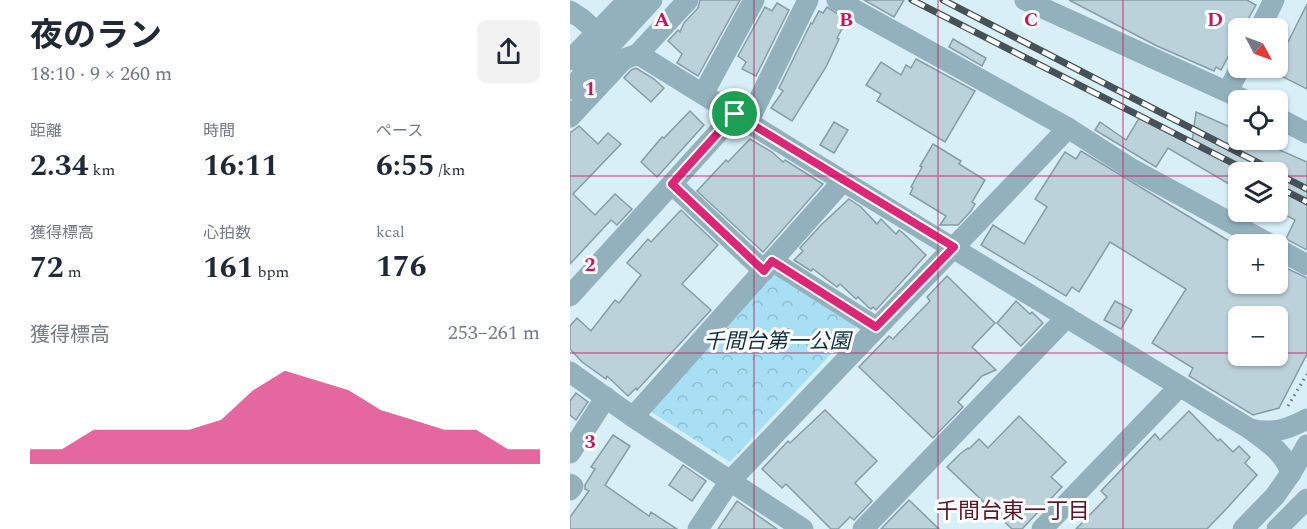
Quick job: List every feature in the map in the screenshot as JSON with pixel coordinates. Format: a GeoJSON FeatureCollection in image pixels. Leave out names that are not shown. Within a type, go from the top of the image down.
{"type":"FeatureCollection","features":[{"type":"Feature","properties":{"kind":"street"},"geometry":{"type":"LineString","coordinates":[[570,60],[628,0]]}},
{"type":"Feature","properties":{"kind":"street"},"geometry":{"type":"LineString","coordinates":[[570,89],[652,0]]}},
{"type":"Feature","properties":{"kind":"street"},"geometry":{"type":"LineString","coordinates":[[570,117],[624,59],[638,54],[688,0]]}},
{"type":"Feature","properties":{"kind":"street"},"geometry":{"type":"LineString","coordinates":[[703,94],[754,0]]}},
{"type":"Feature","properties":{"kind":"street"},"geometry":{"type":"LineString","coordinates":[[570,296],[672,184],[742,118],[808,0]]}},
{"type":"Feature","properties":{"kind":"street"},"geometry":{"type":"LineString","coordinates":[[837,0],[1068,128],[1132,169],[1252,234]]}},
{"type":"Feature","properties":{"kind":"street"},"geometry":{"type":"LineString","coordinates":[[1265,18],[1274,0]]}},
{"type":"Feature","properties":{"kind":"street"},"geometry":{"type":"LineString","coordinates":[[1038,3],[1184,74],[1228,93]]}},
{"type":"Feature","properties":{"kind":"street"},"geometry":{"type":"LineString","coordinates":[[570,11],[598,33]]}},
{"type":"Feature","properties":{"kind":"street"},"geometry":{"type":"LineString","coordinates":[[638,54],[1250,429],[1277,449],[1288,464],[1291,473]]}},
{"type":"Feature","properties":{"kind":"street"},"geometry":{"type":"LineString","coordinates":[[1288,123],[1307,133]]}},
{"type":"Feature","properties":{"kind":"street"},"geometry":{"type":"LineString","coordinates":[[698,529],[730,481],[1068,128]]}},
{"type":"Feature","properties":{"kind":"street"},"geometry":{"type":"LineString","coordinates":[[633,417],[843,181]]}},
{"type":"Feature","properties":{"kind":"street"},"geometry":{"type":"LineString","coordinates":[[672,184],[768,266],[876,327]]}},
{"type":"Feature","properties":{"kind":"street"},"geometry":{"type":"LineString","coordinates":[[1288,255],[1307,265]]}},
{"type":"Feature","properties":{"kind":"street"},"geometry":{"type":"LineString","coordinates":[[863,529],[1067,317]]}},
{"type":"Feature","properties":{"kind":"street"},"geometry":{"type":"LineString","coordinates":[[570,372],[633,417],[803,529]]}},
{"type":"Feature","properties":{"kind":"street"},"geometry":{"type":"LineString","coordinates":[[1042,529],[1179,386]]}},
{"type":"Feature","properties":{"kind":"street"},"geometry":{"type":"LineString","coordinates":[[570,453],[606,397]]}},
{"type":"Feature","properties":{"kind":"street"},"geometry":{"type":"LineString","coordinates":[[1250,429],[1271,432],[1284,430],[1307,419]]}},
{"type":"Feature","properties":{"kind":"street"},"geometry":{"type":"LineString","coordinates":[[1243,529],[1275,496],[1307,445]]}},
{"type":"Feature","properties":{"kind":"street"},"geometry":{"type":"LineString","coordinates":[[570,484],[573,486],[570,490]]}},
{"type":"Feature","properties":{"kind":"street"},"geometry":{"type":"LineString","coordinates":[[1277,529],[1307,499]]}},
{"type":"Feature","properties":{"kind":"path"},"geometry":{"type":"LineString","coordinates":[[1285,412],[1307,374]]}},
{"type":"Feature","properties":{"kind":"green space","name":"千間台第一公園"},"geometry":{"type":"Polygon","coordinates":[[[774,272],[860,323],[730,462],[648,410],[774,272]]]}},
{"type":"Feature","properties":{"kind":"building"},"geometry":{"type":"Polygon","coordinates":[[[700,0],[740,0],[698,76],[677,63],[682,54],[668,41],[678,30],[680,32],[684,23],[698,8],[700,0]]]}},
{"type":"Feature","properties":{"kind":"building"},"geometry":{"type":"Polygon","coordinates":[[[864,0],[904,0],[894,17],[864,0]]]}},
{"type":"Feature","properties":{"kind":"building"},"geometry":{"type":"Polygon","coordinates":[[[1069,0],[1247,0],[1256,5],[1249,18],[1228,18],[1228,57],[1221,70],[1216,67],[1214,71],[1157,46],[1069,0]]]}},
{"type":"Feature","properties":{"kind":"building"},"geometry":{"type":"Polygon","coordinates":[[[777,3],[789,10],[756,76],[742,69],[746,62],[738,56],[765,7],[772,11],[777,3]]]}},
{"type":"Feature","properties":{"kind":"building"},"geometry":{"type":"Polygon","coordinates":[[[1307,4],[1307,89],[1285,78],[1288,78],[1288,42],[1307,4]]]}},
{"type":"Feature","properties":{"kind":"building"},"geometry":{"type":"Polygon","coordinates":[[[827,7],[847,20],[826,67],[792,121],[771,108],[783,91],[779,88],[811,23],[819,11],[823,13],[827,7]]]}},
{"type":"Feature","properties":{"kind":"building"},"geometry":{"type":"Polygon","coordinates":[[[953,39],[986,58],[982,66],[949,47],[953,39]]]}},
{"type":"Feature","properties":{"kind":"building"},"geometry":{"type":"Polygon","coordinates":[[[916,59],[975,91],[945,142],[877,101],[881,94],[866,85],[881,62],[901,75],[906,65],[911,68],[916,59]]]}},
{"type":"Feature","properties":{"kind":"building"},"geometry":{"type":"Polygon","coordinates":[[[636,68],[664,88],[651,102],[624,78],[636,68]]]}},
{"type":"Feature","properties":{"kind":"building"},"geometry":{"type":"Polygon","coordinates":[[[690,111],[704,125],[657,177],[641,162],[662,137],[664,138],[690,111]]]}},
{"type":"Feature","properties":{"kind":"building"},"geometry":{"type":"Polygon","coordinates":[[[1196,112],[1228,126],[1228,150],[1280,150],[1307,162],[1307,250],[1288,240],[1295,220],[1288,216],[1288,162],[1228,162],[1228,183],[1168,148],[1156,167],[1095,130],[1100,122],[1126,140],[1141,115],[1192,142],[1196,112]]]}},
{"type":"Feature","properties":{"kind":"building"},"geometry":{"type":"Polygon","coordinates":[[[834,122],[848,130],[834,153],[820,145],[834,122]]]}},
{"type":"Feature","properties":{"kind":"building"},"geometry":{"type":"Polygon","coordinates":[[[579,126],[598,144],[608,133],[621,144],[573,194],[595,215],[615,194],[632,209],[617,225],[611,220],[570,264],[570,133],[579,126]]]}},
{"type":"Feature","properties":{"kind":"building"},"geometry":{"type":"Polygon","coordinates":[[[750,139],[772,152],[783,162],[785,160],[823,184],[763,252],[697,191],[726,160],[728,162],[750,139]]]}},
{"type":"Feature","properties":{"kind":"building"},"geometry":{"type":"Polygon","coordinates":[[[933,144],[961,161],[959,164],[985,180],[972,202],[975,204],[971,211],[958,225],[940,225],[946,216],[910,194],[913,188],[911,187],[922,167],[920,166],[933,144]]]}},
{"type":"Feature","properties":{"kind":"building"},"geometry":{"type":"Polygon","coordinates":[[[1081,151],[1228,240],[1228,294],[1288,294],[1288,269],[1307,278],[1307,354],[1279,408],[1253,415],[1189,376],[1193,368],[1152,343],[1186,289],[1110,242],[1079,292],[1072,287],[1066,296],[981,245],[993,225],[1024,244],[1047,207],[1035,199],[1065,152],[1076,159],[1081,151]]]}},
{"type":"Feature","properties":{"kind":"building"},"geometry":{"type":"Polygon","coordinates":[[[849,199],[861,207],[877,224],[881,219],[896,234],[899,230],[926,255],[876,310],[868,307],[858,297],[856,299],[840,284],[837,287],[813,269],[811,271],[794,260],[803,251],[800,248],[849,199]]]}},
{"type":"Feature","properties":{"kind":"building"},"geometry":{"type":"Polygon","coordinates":[[[681,210],[718,245],[682,284],[711,310],[637,390],[636,388],[628,396],[607,376],[606,379],[582,362],[570,349],[570,326],[577,318],[591,331],[615,300],[619,303],[641,275],[627,263],[648,239],[651,242],[681,210]]]}},
{"type":"Feature","properties":{"kind":"building"},"geometry":{"type":"Polygon","coordinates":[[[947,276],[995,323],[972,347],[996,370],[982,376],[958,402],[963,407],[933,438],[859,367],[889,336],[893,339],[930,301],[927,297],[947,276]]]}},
{"type":"Feature","properties":{"kind":"building"},"geometry":{"type":"Polygon","coordinates":[[[1016,301],[1043,323],[1021,346],[997,323],[1016,301]]]}},
{"type":"Feature","properties":{"kind":"building"},"geometry":{"type":"Polygon","coordinates":[[[1115,301],[1132,310],[1121,329],[1104,320],[1115,301]]]}},
{"type":"Feature","properties":{"kind":"building"},"geometry":{"type":"Polygon","coordinates":[[[576,393],[588,402],[576,420],[570,415],[570,401],[576,393]]]}},
{"type":"Feature","properties":{"kind":"building"},"geometry":{"type":"Polygon","coordinates":[[[825,410],[877,461],[855,483],[872,501],[854,520],[850,517],[838,529],[831,529],[786,484],[782,488],[762,469],[788,441],[790,443],[825,410]]]}},
{"type":"Feature","properties":{"kind":"building"},"geometry":{"type":"Polygon","coordinates":[[[1189,411],[1218,441],[1220,439],[1233,452],[1239,446],[1250,457],[1245,463],[1257,475],[1207,529],[1076,529],[1107,497],[1101,491],[1155,434],[1160,440],[1189,411]]]}},
{"type":"Feature","properties":{"kind":"building"},"geometry":{"type":"Polygon","coordinates":[[[1019,416],[1066,462],[1051,477],[1062,487],[1022,529],[1012,529],[947,467],[979,439],[988,448],[1019,416]]]}},
{"type":"Feature","properties":{"kind":"building"},"geometry":{"type":"Polygon","coordinates":[[[613,435],[630,446],[605,485],[649,516],[651,512],[677,529],[570,529],[570,517],[589,491],[585,489],[585,485],[595,469],[591,467],[613,435]]]}},
{"type":"Feature","properties":{"kind":"building"},"geometry":{"type":"Polygon","coordinates":[[[683,465],[706,481],[692,501],[669,485],[683,465]]]}},
{"type":"Feature","properties":{"kind":"building"},"geometry":{"type":"Polygon","coordinates":[[[909,500],[939,529],[881,529],[909,500]]]}},
{"type":"Feature","properties":{"kind":"building"},"geometry":{"type":"Polygon","coordinates":[[[737,501],[777,529],[718,529],[737,501]]]}},
{"type":"Feature","properties":{"kind":"railway"},"geometry":{"type":"LineString","coordinates":[[912,0],[1230,162]]}},
{"type":"Feature","properties":{"kind":"railway"},"geometry":{"type":"LineString","coordinates":[[943,0],[1257,162]]}},
{"type":"Feature","properties":{"kind":"railway"},"geometry":{"type":"LineString","coordinates":[[1288,179],[1307,189]]}},
{"type":"Feature","properties":{"kind":"railway"},"geometry":{"type":"LineString","coordinates":[[1288,192],[1307,202]]}},
{"type":"Feature","properties":{"kind":"district","name":"千間台東一丁目"},"geometry":{"type":"Point","coordinates":[1013,510]}},
{"type":"Feature","properties":{"kind":"route"},"geometry":{"type":"LineString","coordinates":[[735,114],[954,247],[876,327],[772,261],[764,271],[672,184],[735,114]]}}]}
